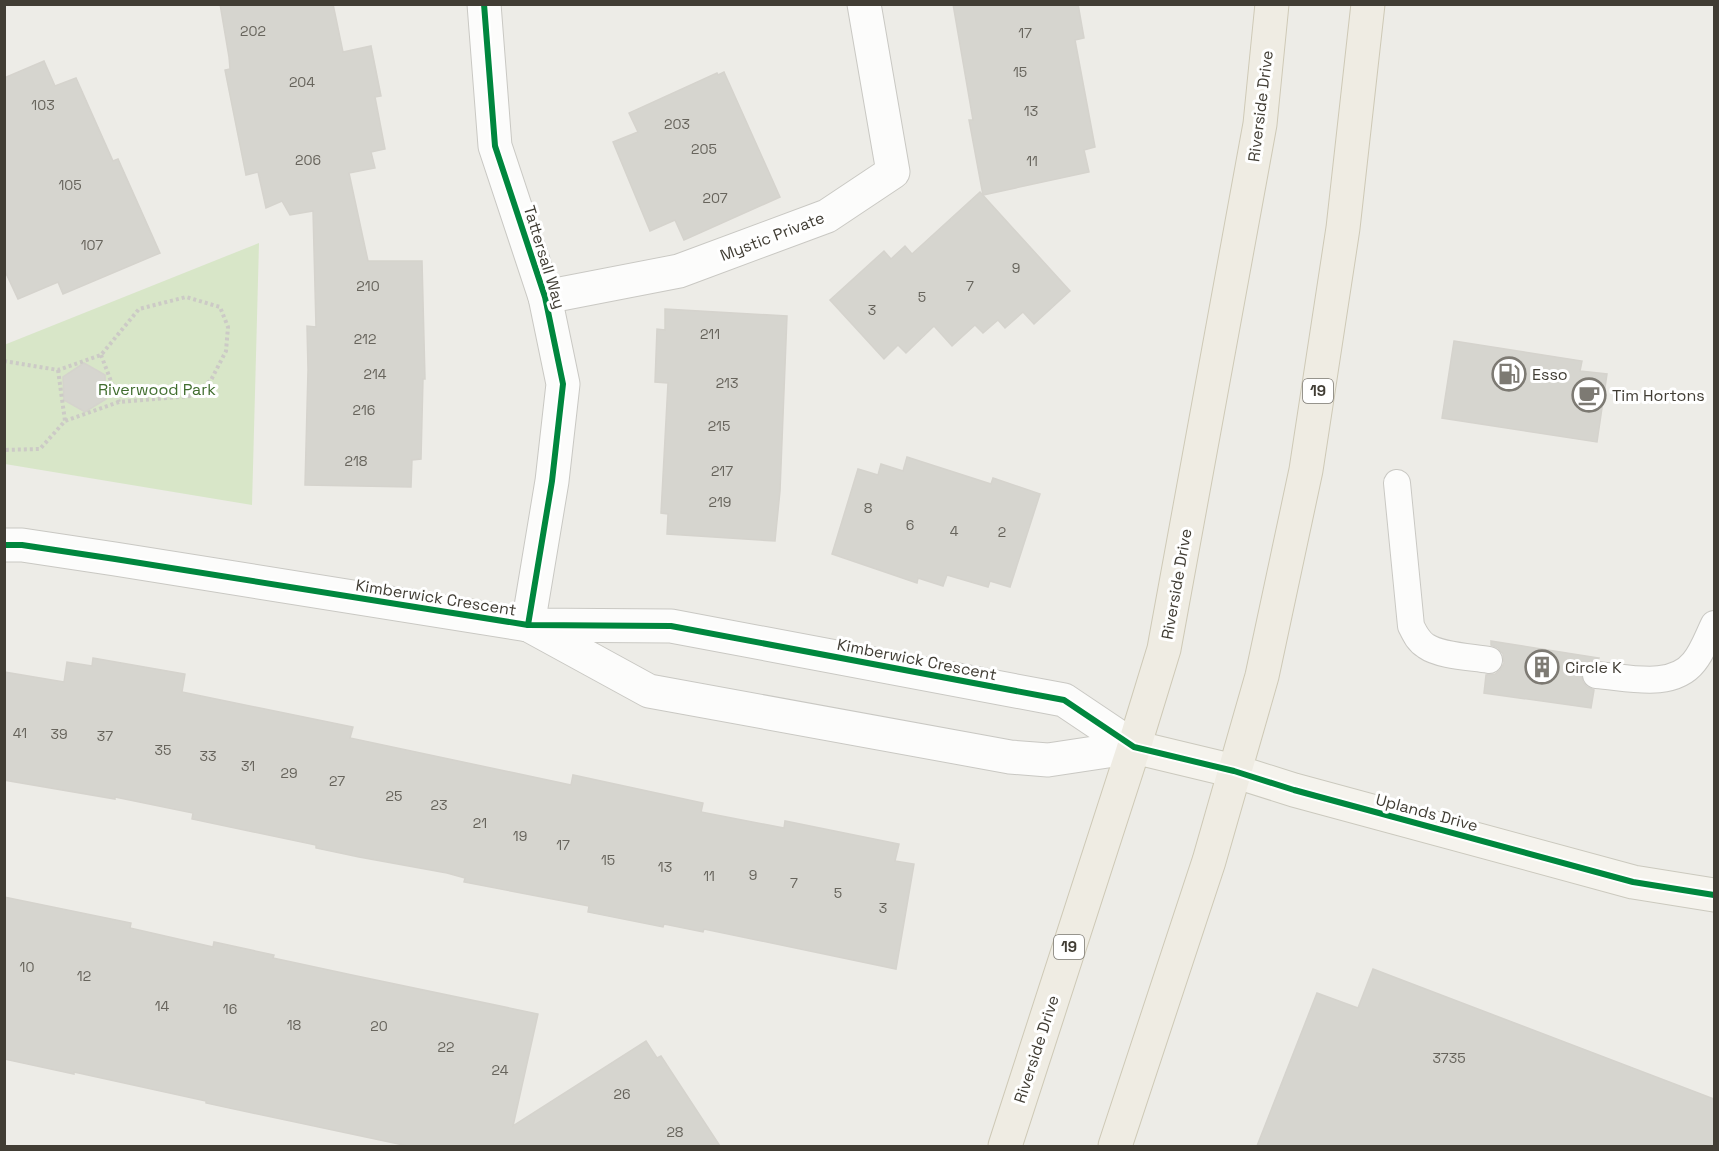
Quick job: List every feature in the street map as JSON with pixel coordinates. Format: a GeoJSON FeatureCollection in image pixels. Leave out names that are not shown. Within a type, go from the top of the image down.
{"type":"FeatureCollection","features":[{"type":"Feature","properties":{"kind":"main road","name":"Riverside Drive"},"geometry":{"type":"LineString","coordinates":[[1005,1146],[1134,747],[1166,638],[1260,124],[1272,4]]}},
{"type":"Feature","properties":{"kind":"main road","name":"19"},"geometry":{"type":"LineString","coordinates":[[1115,1146],[1209,861],[1262,676],[1306,470],[1343,228],[1368,4]]}},
{"type":"Feature","properties":{"kind":"street","name":"Tattersall Way"},"geometry":{"type":"LineString","coordinates":[[484,4],[495,146],[545,297],[563,384],[552,481],[528,625]]}},
{"type":"Feature","properties":{"kind":"street","name":"Mystic Private"},"geometry":{"type":"LineString","coordinates":[[545,297],[679,271],[827,216],[893,172],[864,4]]}},
{"type":"Feature","properties":{"kind":"street","name":"Kimberwick Crescent"},"geometry":{"type":"LineString","coordinates":[[4,545],[22,545],[114,559],[528,625],[671,626],[1064,700],[1134,747]]}},
{"type":"Feature","properties":{"kind":"street","name":"Kimberwick Crescent"},"geometry":{"type":"LineString","coordinates":[[528,625],[650,691],[1010,757],[1048,760],[1134,747]]}},
{"type":"Feature","properties":{"kind":"street","name":"Uplands Drive"},"geometry":{"type":"LineString","coordinates":[[1134,747],[1234,771],[1294,790],[1633,882],[1714,895]]}},
{"type":"Feature","properties":{"kind":"lane"},"geometry":{"type":"LineString","coordinates":[[1397,483],[1412,626],[1417,639],[1427,647],[1439,651],[1489,660]]}},
{"type":"Feature","properties":{"kind":"lane"},"geometry":{"type":"LineString","coordinates":[[1596,675],[1662,680],[1682,674],[1695,661],[1714,624]]}},
{"type":"Feature","properties":{"kind":"path"},"geometry":{"type":"LineString","coordinates":[[4,361],[58,370],[101,355],[139,309],[186,297],[220,307],[228,327],[226,351],[211,380],[191,396],[119,402],[65,421],[40,449],[4,450]]}},
{"type":"Feature","properties":{"kind":"path"},"geometry":{"type":"LineString","coordinates":[[101,355],[119,402]]}},
{"type":"Feature","properties":{"kind":"path"},"geometry":{"type":"LineString","coordinates":[[58,370],[65,421]]}},
{"type":"Feature","properties":{"kind":"green space","name":"Riverwood Park"},"geometry":{"type":"Polygon","coordinates":[[[259,243],[252,505],[5,464],[4,345],[259,243]]]}},
{"type":"Feature","properties":{"kind":"building"},"geometry":{"type":"Polygon","coordinates":[[[220,4],[333,4],[343,52],[371,46],[381,96],[375,97],[385,149],[371,152],[375,168],[349,173],[368,261],[422,261],[425,379],[423,379],[421,459],[412,460],[411,487],[305,485],[307,326],[316,327],[313,211],[290,215],[282,201],[266,208],[258,172],[246,175],[225,70],[230,69],[220,4]]]}},
{"type":"Feature","properties":{"kind":"building"},"geometry":{"type":"Polygon","coordinates":[[[953,4],[1078,4],[1084,38],[1075,40],[1095,147],[1084,150],[1089,172],[983,195],[969,120],[973,120],[953,4]]]}},
{"type":"Feature","properties":{"kind":"building"},"geometry":{"type":"Polygon","coordinates":[[[44,61],[55,86],[76,78],[113,161],[118,159],[160,253],[63,294],[58,282],[18,299],[4,269],[4,78],[44,61]]]}},
{"type":"Feature","properties":{"kind":"building"},"geometry":{"type":"Polygon","coordinates":[[[724,72],[780,197],[684,240],[675,220],[650,231],[613,142],[638,132],[629,113],[717,73],[718,75],[724,72]]]}},
{"type":"Feature","properties":{"kind":"building"},"geometry":{"type":"Polygon","coordinates":[[[980,192],[1070,291],[1034,324],[1023,312],[1005,328],[998,320],[983,333],[975,325],[952,346],[934,326],[906,353],[898,345],[884,359],[830,300],[884,251],[891,259],[905,246],[912,254],[980,192]]]}},
{"type":"Feature","properties":{"kind":"building"},"geometry":{"type":"Polygon","coordinates":[[[665,309],[787,316],[780,491],[775,541],[667,534],[668,514],[661,513],[668,383],[655,382],[657,329],[665,330],[665,309]]]}},
{"type":"Feature","properties":{"kind":"building"},"geometry":{"type":"Polygon","coordinates":[[[1454,341],[1582,361],[1580,371],[1607,374],[1597,442],[1442,418],[1454,341]]]}},
{"type":"Feature","properties":{"kind":"building"},"geometry":{"type":"Polygon","coordinates":[[[84,363],[105,375],[106,399],[85,412],[64,400],[63,377],[84,363]]]}},
{"type":"Feature","properties":{"kind":"building"},"geometry":{"type":"Polygon","coordinates":[[[907,457],[991,484],[993,478],[1040,494],[1010,587],[990,581],[988,587],[947,575],[943,586],[918,578],[917,583],[832,554],[858,469],[878,475],[881,464],[903,471],[907,457]]]}},
{"type":"Feature","properties":{"kind":"building","name":"Circle K"},"geometry":{"type":"Polygon","coordinates":[[[1491,641],[1599,658],[1584,666],[1581,673],[1583,682],[1594,690],[1591,708],[1484,693],[1486,675],[1495,674],[1504,663],[1503,654],[1491,645],[1491,641]]]}},
{"type":"Feature","properties":{"kind":"building"},"geometry":{"type":"Polygon","coordinates":[[[93,658],[185,674],[182,692],[353,727],[350,738],[571,785],[573,775],[703,803],[701,812],[784,828],[785,821],[899,844],[895,861],[914,864],[896,969],[704,929],[703,932],[664,924],[663,927],[588,912],[589,906],[464,882],[465,878],[447,873],[316,848],[316,845],[192,819],[193,813],[115,797],[115,799],[4,780],[4,672],[64,682],[67,662],[92,666],[93,658]]]}},
{"type":"Feature","properties":{"kind":"building"},"geometry":{"type":"Polygon","coordinates":[[[4,897],[131,923],[130,928],[213,947],[214,942],[274,955],[273,958],[538,1014],[513,1126],[646,1041],[657,1058],[661,1056],[720,1146],[408,1146],[74,1072],[74,1074],[4,1059],[4,897]]]}},
{"type":"Feature","properties":{"kind":"building"},"geometry":{"type":"Polygon","coordinates":[[[1373,969],[1714,1099],[1714,1146],[1257,1146],[1317,993],[1358,1008],[1373,969]]]}},
{"type":"Feature","properties":{"kind":"cycle path"},"geometry":{"type":"LineString","coordinates":[[484,4],[495,146],[545,297],[563,384],[552,481],[528,625]]}},
{"type":"Feature","properties":{"kind":"cycle path"},"geometry":{"type":"LineString","coordinates":[[4,545],[22,545],[115,559],[528,625],[671,626],[1064,700],[1134,747],[1234,771],[1294,790],[1633,882],[1714,895]]}},
{"type":"Feature","properties":{"kind":"place","name":"Esso"},"geometry":{"type":"Point","coordinates":[1509,374]}},
{"type":"Feature","properties":{"kind":"place","name":"Tim Hortons"},"geometry":{"type":"Point","coordinates":[1589,395]}},
{"type":"Feature","properties":{"kind":"place","name":"Circle K"},"geometry":{"type":"Point","coordinates":[1542,667]}}]}
